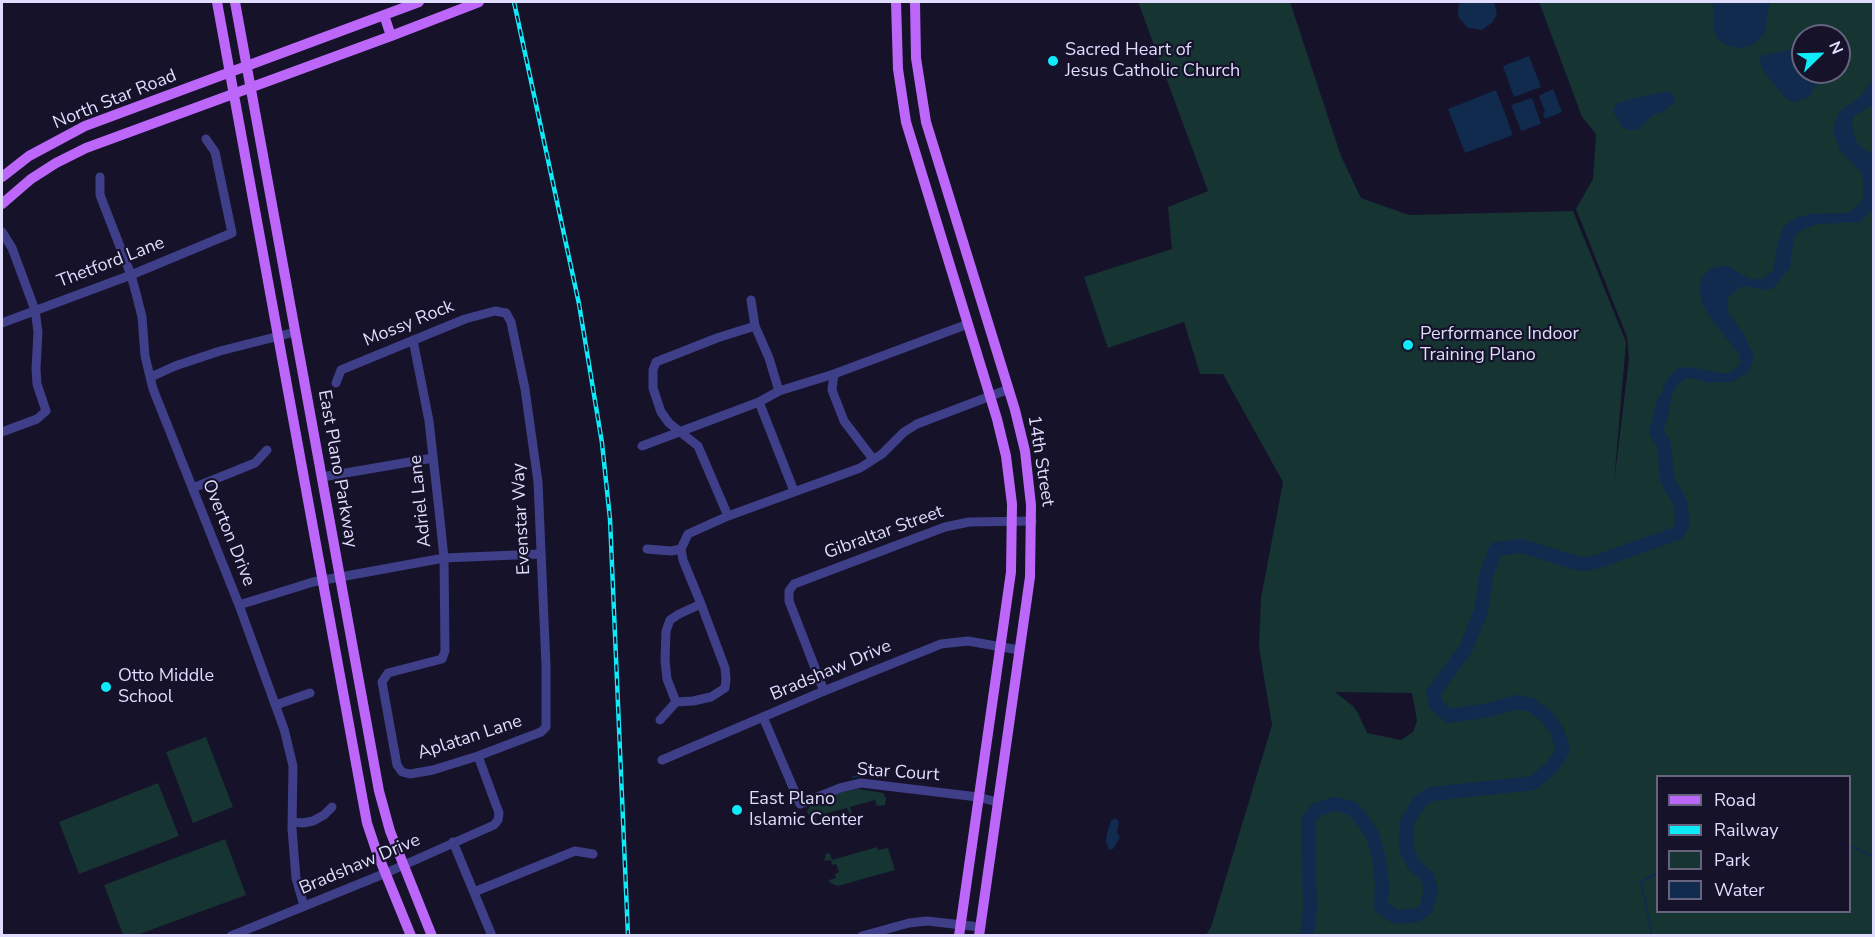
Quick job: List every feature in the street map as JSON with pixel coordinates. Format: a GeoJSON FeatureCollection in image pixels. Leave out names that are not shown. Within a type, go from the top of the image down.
{"type":"FeatureCollection","features":[{"type":"Feature","properties":{"kind":"main road","name":"East Plano Parkway"},"geometry":{"type":"LineString","coordinates":[[217,2],[367,823],[411,936]]}},
{"type":"Feature","properties":{"kind":"main road","name":"East Plano Parkway"},"geometry":{"type":"LineString","coordinates":[[236,2],[379,791],[390,831],[432,936]]}},
{"type":"Feature","properties":{"kind":"main road","name":"North Star Road"},"geometry":{"type":"LineString","coordinates":[[2,177],[29,156],[85,126],[419,2]]}},
{"type":"Feature","properties":{"kind":"main road","name":"North Star Road"},"geometry":{"type":"LineString","coordinates":[[2,204],[31,179],[86,148],[479,2]]}},
{"type":"Feature","properties":{"kind":"main road"},"geometry":{"type":"LineString","coordinates":[[896,3],[915,3]]}},
{"type":"Feature","properties":{"kind":"main road","name":"14th Street"},"geometry":{"type":"LineString","coordinates":[[896,3],[900,87],[912,145],[990,396],[1006,456],[1013,522],[1011,572],[960,930]]}},
{"type":"Feature","properties":{"kind":"main road","name":"14th Street"},"geometry":{"type":"LineString","coordinates":[[915,3],[914,40],[917,75],[931,140],[1009,389],[1025,451],[1032,521],[1030,577],[979,932]]}},
{"type":"Feature","properties":{"kind":"main road"},"geometry":{"type":"LineString","coordinates":[[384,15],[391,36]]}},
{"type":"Feature","properties":{"kind":"main road"},"geometry":{"type":"LineString","coordinates":[[62,137],[72,155]]}},
{"type":"Feature","properties":{"kind":"main road"},"geometry":{"type":"LineString","coordinates":[[912,145],[931,140]]}},
{"type":"Feature","properties":{"kind":"main road"},"geometry":{"type":"LineString","coordinates":[[255,208],[272,206]]}},
{"type":"Feature","properties":{"kind":"main road"},"geometry":{"type":"LineString","coordinates":[[941,238],[960,232]]}},
{"type":"Feature","properties":{"kind":"street","name":"Thetford Lane"},"geometry":{"type":"LineString","coordinates":[[2,323],[131,275],[232,233],[215,152],[206,140]]}},
{"type":"Feature","properties":{"kind":"street","name":"Overton Drive"},"geometry":{"type":"LineString","coordinates":[[100,177],[100,195],[131,275],[142,317],[145,356],[153,389],[240,606],[276,705],[293,766],[292,822],[296,878],[304,906]]}},
{"type":"Feature","properties":{"kind":"street"},"geometry":{"type":"LineString","coordinates":[[2,232],[12,248],[35,310],[38,332],[36,369],[46,411],[37,418],[2,432]]}},
{"type":"Feature","properties":{"kind":"street"},"geometry":{"type":"LineString","coordinates":[[751,300],[755,326],[769,358],[779,391]]}},
{"type":"Feature","properties":{"kind":"street","name":"Mossy Rock"},"geometry":{"type":"LineString","coordinates":[[336,383],[341,370],[413,340],[465,319],[495,311],[506,313]]}},
{"type":"Feature","properties":{"kind":"street","name":"Evenstar Way"},"geometry":{"type":"LineString","coordinates":[[506,313],[511,322],[518,352],[538,482],[546,666],[546,726]]}},
{"type":"Feature","properties":{"kind":"street"},"geometry":{"type":"LineString","coordinates":[[642,446],[759,402],[779,391],[834,374],[968,324]]}},
{"type":"Feature","properties":{"kind":"street"},"geometry":{"type":"LineString","coordinates":[[728,516],[698,446],[669,423],[659,407],[652,379],[656,362],[755,326]]}},
{"type":"Feature","properties":{"kind":"street"},"geometry":{"type":"LineString","coordinates":[[151,377],[175,366],[220,351],[295,332]]}},
{"type":"Feature","properties":{"kind":"street","name":"Adriel Lane"},"geometry":{"type":"LineString","coordinates":[[402,772],[397,765],[382,682],[388,673],[442,659],[445,651],[444,558],[433,458],[422,382],[413,340]]}},
{"type":"Feature","properties":{"kind":"street"},"geometry":{"type":"LineString","coordinates":[[834,374],[832,390],[844,421],[873,459]]}},
{"type":"Feature","properties":{"kind":"street"},"geometry":{"type":"LineString","coordinates":[[660,720],[676,702],[711,698],[725,688],[724,668],[683,560],[681,549],[688,534],[728,516],[860,468],[882,454],[904,432],[917,424],[1009,389]]}},
{"type":"Feature","properties":{"kind":"street"},"geometry":{"type":"LineString","coordinates":[[759,402],[794,491]]}},
{"type":"Feature","properties":{"kind":"street"},"geometry":{"type":"LineString","coordinates":[[193,488],[255,463],[267,450]]}},
{"type":"Feature","properties":{"kind":"street"},"geometry":{"type":"LineString","coordinates":[[322,477],[433,458]]}},
{"type":"Feature","properties":{"kind":"street","name":"Gibraltar Street"},"geometry":{"type":"LineString","coordinates":[[824,691],[789,601],[789,591],[794,584],[945,527],[969,522],[1032,521]]}},
{"type":"Feature","properties":{"kind":"street"},"geometry":{"type":"LineString","coordinates":[[646,549],[671,551],[681,549]]}},
{"type":"Feature","properties":{"kind":"street"},"geometry":{"type":"LineString","coordinates":[[240,606],[297,585],[444,558],[540,554]]}},
{"type":"Feature","properties":{"kind":"street"},"geometry":{"type":"LineString","coordinates":[[676,702],[667,679],[666,631],[670,620],[701,604]]}},
{"type":"Feature","properties":{"kind":"street","name":"Bradshaw Drive"},"geometry":{"type":"LineString","coordinates":[[662,760],[941,644],[968,641],[1019,650]]}},
{"type":"Feature","properties":{"kind":"street"},"geometry":{"type":"LineString","coordinates":[[276,705],[310,693]]}},
{"type":"Feature","properties":{"kind":"street","name":"Star Court"},"geometry":{"type":"LineString","coordinates":[[763,717],[800,804],[840,788],[861,783],[978,797],[997,802]]}},
{"type":"Feature","properties":{"kind":"street","name":"Aplatan Lane"},"geometry":{"type":"LineString","coordinates":[[402,772],[411,774],[433,770],[478,756],[540,732],[546,726]]}},
{"type":"Feature","properties":{"kind":"street","name":"Bradshaw Drive"},"geometry":{"type":"LineString","coordinates":[[231,936],[251,932],[304,906],[488,828],[498,820],[497,805],[478,756]]}},
{"type":"Feature","properties":{"kind":"street"},"geometry":{"type":"LineString","coordinates":[[292,822],[303,824],[313,821],[332,807]]}},
{"type":"Feature","properties":{"kind":"street"},"geometry":{"type":"LineString","coordinates":[[453,842],[492,936]]}},
{"type":"Feature","properties":{"kind":"street"},"geometry":{"type":"LineString","coordinates":[[474,892],[576,851],[593,854]]}},
{"type":"Feature","properties":{"kind":"street"},"geometry":{"type":"LineString","coordinates":[[862,936],[909,923],[927,921],[960,930],[979,932]]}},
{"type":"Feature","properties":{"kind":"green space"},"geometry":{"type":"Polygon","coordinates":[[[1138,2],[1290,2],[1341,156],[1361,198],[1409,215],[1573,211],[1626,342],[1614,483],[1629,359],[1627,337],[1576,209],[1593,179],[1596,134],[1582,117],[1539,2],[1873,2],[1873,935],[1206,935],[1211,927],[1272,725],[1259,647],[1261,598],[1283,482],[1223,374],[1200,374],[1184,322],[1108,348],[1084,277],[1172,249],[1168,207],[1208,191],[1138,2]],[[1335,692],[1353,706],[1367,733],[1401,740],[1413,732],[1417,721],[1412,693],[1335,692]]]}},
{"type":"Feature","properties":{"kind":"green space"},"geometry":{"type":"Polygon","coordinates":[[[206,737],[233,807],[193,823],[166,752],[206,737]]]}},
{"type":"Feature","properties":{"kind":"green space"},"geometry":{"type":"Polygon","coordinates":[[[158,783],[179,836],[79,874],[59,822],[158,783]]]}},
{"type":"Feature","properties":{"kind":"green space"},"geometry":{"type":"Polygon","coordinates":[[[859,789],[883,793],[886,798],[885,805],[877,806],[875,800],[850,807],[852,813],[850,814],[847,808],[816,816],[817,823],[812,823],[807,811],[812,804],[842,792],[859,789]]]}},
{"type":"Feature","properties":{"kind":"green space"},"geometry":{"type":"Polygon","coordinates":[[[225,839],[246,895],[137,935],[123,935],[104,885],[225,839]]]}},
{"type":"Feature","properties":{"kind":"green space"},"geometry":{"type":"Polygon","coordinates":[[[877,847],[878,850],[888,848],[895,870],[838,886],[830,883],[829,880],[836,878],[835,874],[839,872],[836,864],[832,865],[831,860],[824,861],[826,854],[830,853],[832,860],[877,847]]]}},
{"type":"Feature","properties":{"kind":"water"},"geometry":{"type":"Polygon","coordinates":[[[1460,2],[1494,2],[1497,14],[1493,22],[1482,30],[1468,28],[1459,18],[1460,2]]]}},
{"type":"Feature","properties":{"kind":"water"},"geometry":{"type":"Polygon","coordinates":[[[1713,2],[1770,2],[1764,35],[1752,45],[1740,49],[1724,44],[1718,39],[1713,27],[1713,2]]]}},
{"type":"Feature","properties":{"kind":"water"},"geometry":{"type":"Polygon","coordinates":[[[1791,49],[1791,84],[1816,84],[1810,97],[1792,102],[1784,97],[1763,70],[1760,58],[1763,55],[1791,49]]]}},
{"type":"Feature","properties":{"kind":"water"},"geometry":{"type":"Polygon","coordinates":[[[1529,56],[1541,87],[1514,97],[1503,66],[1529,56]]]}},
{"type":"Feature","properties":{"kind":"water"},"geometry":{"type":"Polygon","coordinates":[[[1873,79],[1873,105],[1855,115],[1852,122],[1855,139],[1859,146],[1873,155],[1874,205],[1871,210],[1860,222],[1816,224],[1800,231],[1795,235],[1790,268],[1772,289],[1740,287],[1727,299],[1728,312],[1752,351],[1753,360],[1748,373],[1731,382],[1709,383],[1692,378],[1685,379],[1677,385],[1671,398],[1667,421],[1656,417],[1663,388],[1669,376],[1678,369],[1689,367],[1726,374],[1736,369],[1741,362],[1739,354],[1711,319],[1702,303],[1699,290],[1702,277],[1711,269],[1728,266],[1749,279],[1763,279],[1773,270],[1778,242],[1783,228],[1788,223],[1810,214],[1848,213],[1860,203],[1864,195],[1861,173],[1840,150],[1833,131],[1839,112],[1862,95],[1873,79]]]}},
{"type":"Feature","properties":{"kind":"water"},"geometry":{"type":"Polygon","coordinates":[[[1553,89],[1562,112],[1545,119],[1539,96],[1553,89]]]}},
{"type":"Feature","properties":{"kind":"water"},"geometry":{"type":"Polygon","coordinates":[[[1496,90],[1513,135],[1465,153],[1448,109],[1496,90]]]}},
{"type":"Feature","properties":{"kind":"water"},"geometry":{"type":"Polygon","coordinates":[[[1669,91],[1676,100],[1674,103],[1664,111],[1653,115],[1637,130],[1630,131],[1622,127],[1613,111],[1616,104],[1630,99],[1669,91]]]}},
{"type":"Feature","properties":{"kind":"water"},"geometry":{"type":"Polygon","coordinates":[[[1532,98],[1541,124],[1521,131],[1511,105],[1532,98]]]}},
{"type":"Feature","properties":{"kind":"water"},"geometry":{"type":"Polygon","coordinates":[[[1115,818],[1119,821],[1117,833],[1120,837],[1113,849],[1109,850],[1106,841],[1107,833],[1111,821],[1115,818]]]}},
{"type":"Feature","properties":{"kind":"waterway"},"geometry":{"type":"LineString","coordinates":[[1307,936],[1310,909],[1308,820],[1316,810],[1334,804],[1352,808],[1373,836],[1382,884],[1381,907],[1396,917],[1417,915],[1426,909],[1431,890],[1427,876],[1414,865],[1406,849],[1407,822],[1420,801],[1431,794],[1533,783],[1552,767],[1563,750],[1557,731],[1547,717],[1531,705],[1516,702],[1489,710],[1449,716],[1436,705],[1433,693],[1466,648],[1481,611],[1486,576],[1496,549],[1522,546],[1586,564],[1678,533],[1682,525],[1681,504],[1667,479],[1664,444],[1656,432],[1664,401]]}},
{"type":"Feature","properties":{"kind":"waterway"},"geometry":{"type":"LineString","coordinates":[[853,777],[858,776]]}},
{"type":"Feature","properties":{"kind":"waterway"},"geometry":{"type":"LineString","coordinates":[[1851,846],[1874,857]]}},
{"type":"Feature","properties":{"kind":"waterway"},"geometry":{"type":"LineString","coordinates":[[1650,936],[1651,930],[1641,882],[1656,874]]}},
{"type":"Feature","properties":{"kind":"railway"},"geometry":{"type":"LineString","coordinates":[[514,2],[579,304],[602,443],[610,519],[628,936]]}},
{"type":"Feature","properties":{"kind":"place","name":"Sacred Heart of Jesus Catholic Church"},"geometry":{"type":"Point","coordinates":[1053,61]}},
{"type":"Feature","properties":{"kind":"place","name":"Performance Indoor Training Plano"},"geometry":{"type":"Point","coordinates":[1408,345]}},
{"type":"Feature","properties":{"kind":"place","name":"Otto Middle School"},"geometry":{"type":"Point","coordinates":[106,687]}},
{"type":"Feature","properties":{"kind":"place","name":"East Plano Islamic Center"},"geometry":{"type":"Point","coordinates":[737,810]}}]}
